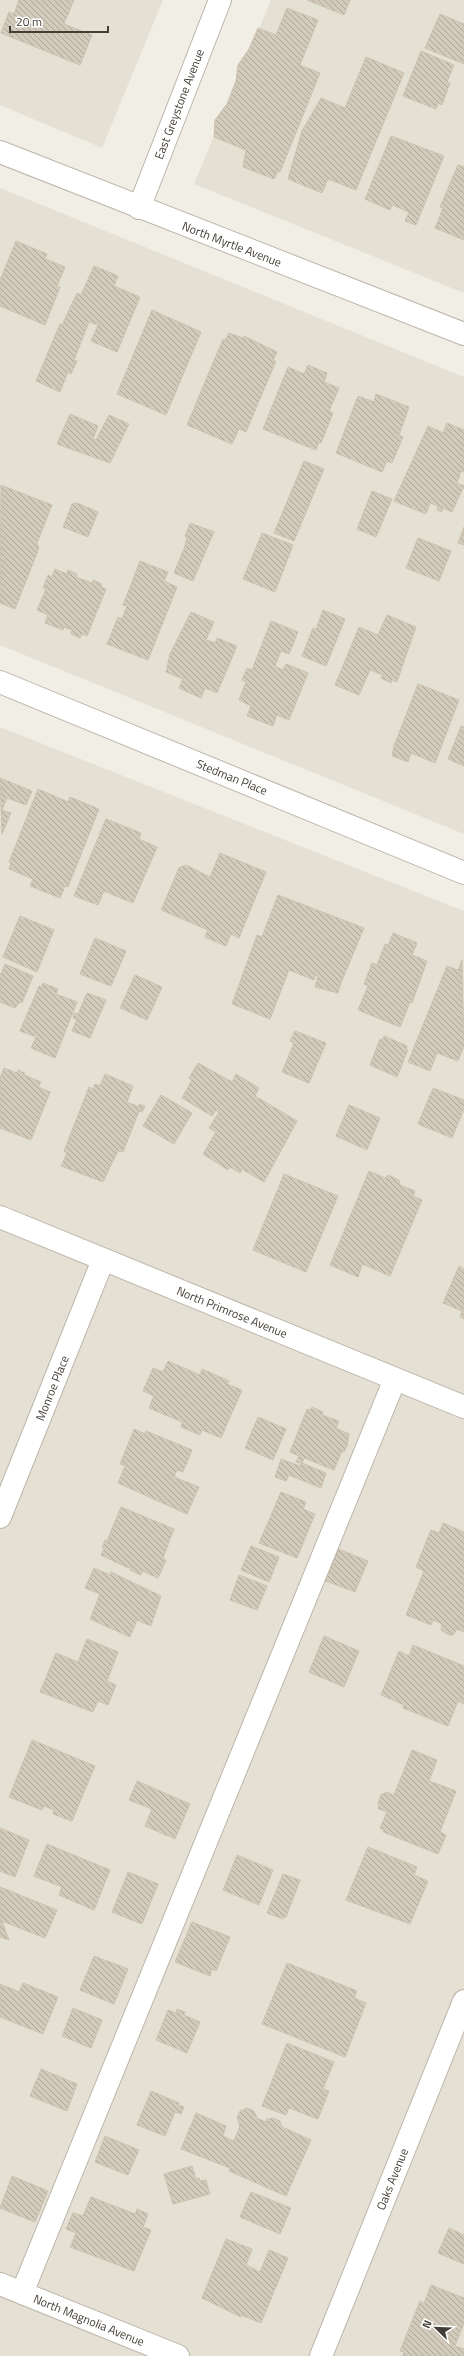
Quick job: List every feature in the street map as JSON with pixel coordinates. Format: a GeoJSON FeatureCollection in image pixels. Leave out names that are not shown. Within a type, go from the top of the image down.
{"type":"FeatureCollection","features":[{"type":"Feature","properties":{"kind":"street","name":"East Greystone Avenue"},"geometry":{"type":"LineString","coordinates":[[139,208],[220,0]]}},
{"type":"Feature","properties":{"kind":"street","name":"North Myrtle Avenue"},"geometry":{"type":"LineString","coordinates":[[0,152],[139,208],[464,334]]}},
{"type":"Feature","properties":{"kind":"street","name":"Stedman Place"},"geometry":{"type":"LineString","coordinates":[[0,682],[464,873]]}},
{"type":"Feature","properties":{"kind":"street","name":"North Primrose Avenue"},"geometry":{"type":"LineString","coordinates":[[0,1217],[464,1407]]}},
{"type":"Feature","properties":{"kind":"street","name":"Monroe Place"},"geometry":{"type":"LineString","coordinates":[[0,1517],[103,1260]]}},
{"type":"Feature","properties":{"kind":"street"},"geometry":{"type":"LineString","coordinates":[[22,2293],[395,1379]]}},
{"type":"Feature","properties":{"kind":"street","name":"Oaks Avenue"},"geometry":{"type":"LineString","coordinates":[[321,2356],[464,2001]]}},
{"type":"Feature","properties":{"kind":"street","name":"North Magnolia Avenue"},"geometry":{"type":"LineString","coordinates":[[0,2284],[178,2356]]}},
{"type":"Feature","properties":{"kind":"shaded area"},"geometry":{"type":"Polygon","coordinates":[[[0,0],[163,0],[102,148],[0,105],[0,0]]]}},
{"type":"Feature","properties":{"kind":"shaded area"},"geometry":{"type":"Polygon","coordinates":[[[271,0],[464,0],[464,293],[194,184],[271,0]]]}},
{"type":"Feature","properties":{"kind":"shaded area"},"geometry":{"type":"Polygon","coordinates":[[[0,188],[464,377],[464,834],[0,645],[0,188]]]}},
{"type":"Feature","properties":{"kind":"shaded area"},"geometry":{"type":"Polygon","coordinates":[[[0,727],[464,911],[464,2356],[0,2356],[0,727]]]}},
{"type":"Feature","properties":{"kind":"building"},"geometry":{"type":"Polygon","coordinates":[[[19,0],[74,0],[64,24],[92,35],[80,65],[1,33],[9,12],[14,14],[19,0]]]}},
{"type":"Feature","properties":{"kind":"building"},"geometry":{"type":"Polygon","coordinates":[[[307,0],[350,0],[344,15],[307,0]]]}},
{"type":"Feature","properties":{"kind":"building"},"geometry":{"type":"Polygon","coordinates":[[[287,8],[318,20],[300,65],[320,73],[280,172],[278,171],[274,179],[243,167],[246,150],[214,137],[215,120],[227,104],[236,81],[238,65],[249,49],[258,28],[276,35],[287,8]]]}},
{"type":"Feature","properties":{"kind":"building"},"geometry":{"type":"Polygon","coordinates":[[[440,14],[464,24],[464,64],[425,48],[440,14]]]}},
{"type":"Feature","properties":{"kind":"building"},"geometry":{"type":"Polygon","coordinates":[[[421,51],[454,65],[447,82],[450,83],[442,105],[438,103],[436,109],[403,96],[421,51]]]}},
{"type":"Feature","properties":{"kind":"building"},"geometry":{"type":"Polygon","coordinates":[[[366,57],[404,73],[356,190],[328,179],[322,193],[288,179],[302,131],[321,98],[345,108],[366,57]]]}},
{"type":"Feature","properties":{"kind":"building"},"geometry":{"type":"Polygon","coordinates":[[[391,136],[444,156],[416,225],[405,221],[409,212],[392,205],[390,210],[365,199],[391,136]]]}},
{"type":"Feature","properties":{"kind":"building"},"geometry":{"type":"Polygon","coordinates":[[[458,165],[464,167],[464,240],[435,228],[443,208],[440,207],[458,165]]]}},
{"type":"Feature","properties":{"kind":"building"},"geometry":{"type":"Polygon","coordinates":[[[16,241],[47,254],[45,259],[65,267],[57,286],[60,287],[45,325],[0,306],[0,280],[16,241]]]}},
{"type":"Feature","properties":{"kind":"building"},"geometry":{"type":"Polygon","coordinates":[[[94,266],[118,276],[114,286],[140,297],[117,352],[91,341],[98,325],[89,322],[74,360],[77,361],[71,374],[68,372],[60,392],[36,381],[60,324],[62,325],[77,293],[81,295],[94,266]]]}},
{"type":"Feature","properties":{"kind":"building"},"geometry":{"type":"Polygon","coordinates":[[[152,310],[201,332],[166,415],[117,394],[152,310]]]}},
{"type":"Feature","properties":{"kind":"building"},"geometry":{"type":"Polygon","coordinates":[[[229,333],[243,338],[244,336],[277,352],[273,360],[276,361],[246,432],[239,429],[232,444],[187,425],[223,339],[225,340],[229,333]]]}},
{"type":"Feature","properties":{"kind":"building"},"geometry":{"type":"Polygon","coordinates":[[[308,365],[327,373],[324,382],[339,388],[329,411],[333,413],[321,443],[319,442],[316,450],[263,429],[288,367],[304,374],[308,365]]]}},
{"type":"Feature","properties":{"kind":"building"},"geometry":{"type":"Polygon","coordinates":[[[376,394],[409,407],[399,435],[403,437],[392,463],[387,461],[382,472],[336,453],[358,396],[374,402],[376,394]]]}},
{"type":"Feature","properties":{"kind":"building"},"geometry":{"type":"Polygon","coordinates":[[[70,414],[98,426],[93,439],[96,440],[109,415],[129,424],[110,463],[57,444],[70,414]]]}},
{"type":"Feature","properties":{"kind":"building"},"geometry":{"type":"Polygon","coordinates":[[[447,423],[464,430],[464,472],[461,471],[457,483],[464,486],[452,512],[443,508],[442,512],[437,510],[438,506],[430,503],[426,514],[394,501],[428,426],[443,433],[447,423]]]}},
{"type":"Feature","properties":{"kind":"building"},"geometry":{"type":"Polygon","coordinates":[[[304,461],[324,469],[294,541],[274,533],[304,461]]]}},
{"type":"Feature","properties":{"kind":"building"},"geometry":{"type":"Polygon","coordinates":[[[1,485],[52,505],[37,543],[39,548],[15,609],[0,603],[1,485]]]}},
{"type":"Feature","properties":{"kind":"building"},"geometry":{"type":"Polygon","coordinates":[[[372,491],[392,499],[376,537],[357,529],[372,491]]]}},
{"type":"Feature","properties":{"kind":"building"},"geometry":{"type":"Polygon","coordinates":[[[77,503],[98,512],[88,537],[63,527],[72,504],[77,503]]]}},
{"type":"Feature","properties":{"kind":"building"},"geometry":{"type":"Polygon","coordinates":[[[190,523],[214,532],[193,581],[174,573],[185,546],[187,537],[185,536],[190,523]]]}},
{"type":"Feature","properties":{"kind":"building"},"geometry":{"type":"Polygon","coordinates":[[[464,527],[464,545],[458,543],[464,527]]]}},
{"type":"Feature","properties":{"kind":"building"},"geometry":{"type":"Polygon","coordinates":[[[262,533],[293,545],[275,592],[243,579],[262,533]]]}},
{"type":"Feature","properties":{"kind":"building"},"geometry":{"type":"Polygon","coordinates":[[[418,538],[451,551],[439,581],[406,568],[418,538]]]}},
{"type":"Feature","properties":{"kind":"building"},"geometry":{"type":"Polygon","coordinates":[[[140,561],[168,572],[164,581],[177,587],[148,660],[107,644],[118,617],[122,619],[127,606],[123,605],[140,561]]]}},
{"type":"Feature","properties":{"kind":"building"},"geometry":{"type":"Polygon","coordinates":[[[55,569],[67,574],[68,570],[77,574],[76,577],[92,583],[93,580],[102,584],[101,587],[106,589],[87,636],[82,634],[80,638],[71,634],[72,630],[64,627],[63,630],[45,623],[48,615],[37,610],[46,589],[43,588],[48,575],[52,577],[55,569]]]}},
{"type":"Feature","properties":{"kind":"building"},"geometry":{"type":"Polygon","coordinates":[[[323,610],[345,619],[326,666],[302,656],[313,628],[316,629],[323,610]]]}},
{"type":"Feature","properties":{"kind":"building"},"geometry":{"type":"Polygon","coordinates":[[[191,612],[214,622],[206,640],[215,643],[217,638],[237,646],[217,693],[205,688],[201,698],[179,688],[183,679],[166,672],[170,654],[191,612]]]}},
{"type":"Feature","properties":{"kind":"building"},"geometry":{"type":"Polygon","coordinates":[[[387,615],[416,627],[397,682],[392,680],[391,683],[381,678],[383,675],[370,670],[359,695],[335,685],[359,627],[378,635],[387,615]]]}},
{"type":"Feature","properties":{"kind":"building"},"geometry":{"type":"Polygon","coordinates":[[[271,621],[298,632],[289,654],[281,651],[275,666],[283,670],[286,664],[308,673],[289,720],[277,715],[273,726],[247,716],[251,706],[239,700],[246,682],[242,680],[247,668],[252,670],[271,621]]]}},
{"type":"Feature","properties":{"kind":"building"},"geometry":{"type":"Polygon","coordinates":[[[418,684],[459,700],[435,763],[411,753],[408,762],[392,756],[394,746],[418,684]]]}},
{"type":"Feature","properties":{"kind":"building"},"geometry":{"type":"Polygon","coordinates":[[[461,726],[464,727],[464,766],[448,759],[461,726]]]}},
{"type":"Feature","properties":{"kind":"building"},"geometry":{"type":"Polygon","coordinates":[[[0,778],[32,791],[26,805],[7,798],[2,810],[11,813],[2,834],[0,778]]]}},
{"type":"Feature","properties":{"kind":"building"},"geometry":{"type":"Polygon","coordinates":[[[38,789],[68,802],[70,797],[99,809],[68,887],[65,886],[60,898],[30,886],[33,879],[9,869],[11,863],[9,862],[38,789]]]}},
{"type":"Feature","properties":{"kind":"building"},"geometry":{"type":"Polygon","coordinates":[[[106,819],[141,833],[139,839],[157,847],[133,903],[104,891],[98,905],[74,896],[106,819]]]}},
{"type":"Feature","properties":{"kind":"building"},"geometry":{"type":"Polygon","coordinates":[[[220,853],[266,872],[239,938],[231,934],[226,946],[205,937],[208,930],[161,910],[179,868],[186,865],[210,877],[220,853]]]}},
{"type":"Feature","properties":{"kind":"building"},"geometry":{"type":"Polygon","coordinates":[[[278,895],[364,928],[338,993],[315,987],[318,976],[315,975],[314,980],[289,970],[270,1019],[232,1004],[257,935],[262,937],[278,895]]]}},
{"type":"Feature","properties":{"kind":"building"},"geometry":{"type":"Polygon","coordinates":[[[20,916],[54,930],[37,972],[3,957],[20,916]]]}},
{"type":"Feature","properties":{"kind":"building"},"geometry":{"type":"Polygon","coordinates":[[[393,933],[417,943],[412,955],[427,961],[412,1003],[410,1002],[400,1027],[358,1010],[368,986],[364,984],[372,963],[377,965],[385,944],[388,945],[393,933]]]}},
{"type":"Feature","properties":{"kind":"building"},"geometry":{"type":"Polygon","coordinates":[[[95,938],[126,951],[111,986],[80,974],[95,938]]]}},
{"type":"Feature","properties":{"kind":"building"},"geometry":{"type":"Polygon","coordinates":[[[462,960],[464,1046],[458,1061],[437,1053],[430,1071],[408,1062],[447,966],[458,970],[462,960]]]}},
{"type":"Feature","properties":{"kind":"building"},"geometry":{"type":"Polygon","coordinates":[[[5,964],[33,976],[22,1003],[20,1002],[15,1008],[0,1002],[0,976],[5,964]]]}},
{"type":"Feature","properties":{"kind":"building"},"geometry":{"type":"Polygon","coordinates":[[[135,975],[162,987],[147,1020],[120,1008],[135,975]]]}},
{"type":"Feature","properties":{"kind":"building"},"geometry":{"type":"Polygon","coordinates":[[[43,983],[58,989],[56,994],[77,1002],[55,1058],[31,1048],[36,1037],[20,1031],[39,986],[41,987],[43,983]]]}},
{"type":"Feature","properties":{"kind":"building"},"geometry":{"type":"Polygon","coordinates":[[[87,993],[106,1000],[90,1038],[72,1031],[77,1019],[73,1018],[74,1013],[78,1014],[87,993]]]}},
{"type":"Feature","properties":{"kind":"building"},"geometry":{"type":"Polygon","coordinates":[[[295,1031],[326,1043],[309,1083],[282,1072],[294,1043],[290,1041],[295,1031]]]}},
{"type":"Feature","properties":{"kind":"building"},"geometry":{"type":"Polygon","coordinates":[[[384,1036],[407,1046],[406,1049],[408,1050],[397,1077],[370,1065],[380,1039],[382,1040],[384,1036]]]}},
{"type":"Feature","properties":{"kind":"building"},"geometry":{"type":"Polygon","coordinates":[[[198,1063],[232,1082],[236,1074],[259,1088],[255,1096],[297,1121],[264,1182],[242,1169],[240,1173],[230,1167],[228,1170],[203,1154],[216,1132],[209,1128],[219,1112],[216,1110],[212,1116],[182,1098],[192,1080],[189,1078],[198,1063]]]}},
{"type":"Feature","properties":{"kind":"building"},"geometry":{"type":"Polygon","coordinates":[[[4,1068],[17,1073],[18,1070],[25,1073],[24,1075],[41,1082],[38,1087],[50,1092],[31,1140],[0,1128],[0,1078],[4,1068]]]}},
{"type":"Feature","properties":{"kind":"building"},"geometry":{"type":"Polygon","coordinates":[[[105,1074],[133,1086],[127,1102],[139,1107],[139,1104],[145,1106],[142,1112],[139,1111],[123,1152],[118,1151],[103,1182],[61,1166],[67,1153],[64,1151],[89,1087],[93,1089],[95,1084],[100,1086],[105,1074]]]}},
{"type":"Feature","properties":{"kind":"building"},"geometry":{"type":"Polygon","coordinates":[[[433,1088],[464,1100],[464,1109],[452,1138],[418,1124],[433,1088]]]}},
{"type":"Feature","properties":{"kind":"building"},"geometry":{"type":"Polygon","coordinates":[[[161,1095],[192,1113],[174,1144],[143,1126],[161,1095]]]}},
{"type":"Feature","properties":{"kind":"building"},"geometry":{"type":"Polygon","coordinates":[[[349,1105],[380,1118],[367,1150],[336,1136],[349,1105]]]}},
{"type":"Feature","properties":{"kind":"building"},"geometry":{"type":"Polygon","coordinates":[[[369,1171],[385,1178],[388,1175],[399,1180],[400,1185],[415,1191],[413,1196],[422,1200],[390,1276],[362,1264],[358,1277],[330,1265],[369,1171]]]}},
{"type":"Feature","properties":{"kind":"building"},"geometry":{"type":"Polygon","coordinates":[[[284,1174],[338,1196],[306,1272],[253,1250],[284,1174]]]}},
{"type":"Feature","properties":{"kind":"building"},"geometry":{"type":"Polygon","coordinates":[[[459,1266],[464,1269],[464,1319],[460,1317],[462,1311],[443,1303],[459,1266]]]}},
{"type":"Feature","properties":{"kind":"building"},"geometry":{"type":"Polygon","coordinates":[[[168,1361],[200,1375],[202,1369],[229,1381],[227,1384],[242,1390],[221,1438],[202,1430],[200,1435],[181,1427],[182,1422],[149,1408],[154,1396],[143,1391],[153,1368],[163,1372],[168,1361]]]}},
{"type":"Feature","properties":{"kind":"building"},"geometry":{"type":"Polygon","coordinates":[[[312,1407],[323,1412],[322,1415],[339,1421],[336,1428],[349,1434],[347,1446],[344,1452],[342,1451],[334,1470],[304,1458],[302,1463],[326,1473],[321,1488],[289,1475],[286,1481],[275,1477],[281,1459],[300,1466],[301,1463],[296,1462],[299,1456],[290,1452],[307,1409],[310,1410],[312,1407]]]}},
{"type":"Feature","properties":{"kind":"building"},"geometry":{"type":"Polygon","coordinates":[[[258,1417],[286,1429],[273,1460],[245,1448],[258,1417]]]}},
{"type":"Feature","properties":{"kind":"building"},"geometry":{"type":"Polygon","coordinates":[[[134,1429],[145,1434],[146,1431],[192,1450],[183,1472],[177,1470],[174,1477],[199,1487],[187,1514],[118,1483],[125,1466],[120,1464],[134,1429]]]}},
{"type":"Feature","properties":{"kind":"building"},"geometry":{"type":"Polygon","coordinates":[[[281,1492],[306,1502],[303,1509],[315,1514],[297,1558],[259,1543],[281,1492]]]}},
{"type":"Feature","properties":{"kind":"building"},"geometry":{"type":"Polygon","coordinates":[[[121,1507],[174,1529],[163,1558],[166,1560],[158,1578],[142,1571],[141,1575],[130,1570],[132,1567],[128,1568],[101,1555],[105,1540],[107,1541],[121,1507]]]}},
{"type":"Feature","properties":{"kind":"building"},"geometry":{"type":"Polygon","coordinates":[[[443,1523],[464,1532],[464,1632],[457,1629],[453,1635],[449,1635],[441,1630],[442,1624],[433,1620],[431,1625],[406,1615],[424,1571],[416,1567],[431,1530],[439,1533],[443,1523]]]}},
{"type":"Feature","properties":{"kind":"building"},"geometry":{"type":"Polygon","coordinates":[[[251,1546],[279,1557],[269,1582],[241,1570],[251,1546]]]}},
{"type":"Feature","properties":{"kind":"building"},"geometry":{"type":"Polygon","coordinates":[[[336,1548],[368,1561],[355,1592],[323,1580],[336,1548]]]}},
{"type":"Feature","properties":{"kind":"building"},"geometry":{"type":"Polygon","coordinates":[[[94,1568],[110,1575],[111,1572],[161,1596],[151,1626],[137,1620],[130,1637],[90,1619],[100,1594],[85,1588],[94,1568]]]}},
{"type":"Feature","properties":{"kind":"building"},"geometry":{"type":"Polygon","coordinates":[[[239,1575],[267,1586],[257,1610],[230,1600],[239,1575]]]}},
{"type":"Feature","properties":{"kind":"building"},"geometry":{"type":"Polygon","coordinates":[[[324,1636],[359,1651],[344,1687],[309,1672],[324,1636]]]}},
{"type":"Feature","properties":{"kind":"building"},"geometry":{"type":"Polygon","coordinates":[[[87,1639],[118,1652],[107,1681],[116,1685],[108,1705],[98,1701],[93,1712],[40,1692],[56,1653],[78,1662],[87,1639]]]}},
{"type":"Feature","properties":{"kind":"building"},"geometry":{"type":"Polygon","coordinates":[[[413,1645],[464,1666],[464,1704],[458,1701],[448,1726],[403,1708],[404,1705],[381,1695],[399,1651],[409,1656],[413,1645]]]}},
{"type":"Feature","properties":{"kind":"building"},"geometry":{"type":"Polygon","coordinates":[[[32,1740],[95,1766],[72,1821],[53,1814],[54,1810],[44,1806],[42,1810],[9,1797],[32,1740]]]}},
{"type":"Feature","properties":{"kind":"building"},"geometry":{"type":"Polygon","coordinates":[[[412,1750],[437,1760],[429,1781],[456,1791],[440,1832],[446,1835],[438,1854],[383,1832],[384,1830],[380,1828],[387,1812],[379,1809],[378,1803],[381,1795],[386,1792],[394,1795],[412,1750]]]}},
{"type":"Feature","properties":{"kind":"building"},"geometry":{"type":"Polygon","coordinates":[[[137,1781],[190,1804],[175,1839],[145,1826],[152,1809],[129,1800],[137,1781]]]}},
{"type":"Feature","properties":{"kind":"building"},"geometry":{"type":"Polygon","coordinates":[[[0,1828],[29,1840],[15,1877],[0,1871],[0,1828]]]}},
{"type":"Feature","properties":{"kind":"building"},"geometry":{"type":"Polygon","coordinates":[[[47,1844],[110,1870],[94,1910],[59,1895],[62,1887],[34,1876],[47,1844]]]}},
{"type":"Feature","properties":{"kind":"building"},"geometry":{"type":"Polygon","coordinates":[[[368,1847],[417,1867],[414,1875],[428,1881],[410,1924],[346,1900],[368,1847]]]}},
{"type":"Feature","properties":{"kind":"building"},"geometry":{"type":"Polygon","coordinates":[[[237,1855],[273,1870],[259,1905],[223,1890],[237,1855]]]}},
{"type":"Feature","properties":{"kind":"building"},"geometry":{"type":"Polygon","coordinates":[[[128,1872],[158,1884],[142,1924],[112,1912],[128,1872]]]}},
{"type":"Feature","properties":{"kind":"building"},"geometry":{"type":"Polygon","coordinates":[[[283,1874],[300,1880],[286,1917],[283,1919],[267,1913],[283,1874]]]}},
{"type":"Feature","properties":{"kind":"building"},"geometry":{"type":"Polygon","coordinates":[[[0,1887],[57,1910],[45,1938],[2,1921],[9,1940],[0,1937],[0,1887]]]}},
{"type":"Feature","properties":{"kind":"building"},"geometry":{"type":"Polygon","coordinates":[[[192,1922],[230,1937],[216,1971],[212,1969],[210,1976],[175,1962],[192,1922]]]}},
{"type":"Feature","properties":{"kind":"building"},"geometry":{"type":"Polygon","coordinates":[[[94,1956],[128,1969],[114,2004],[80,1990],[94,1956]]]}},
{"type":"Feature","properties":{"kind":"building"},"geometry":{"type":"Polygon","coordinates":[[[287,1963],[357,1991],[354,1998],[366,2003],[345,2057],[262,2024],[287,1963]]]}},
{"type":"Feature","properties":{"kind":"building"},"geometry":{"type":"Polygon","coordinates":[[[23,1983],[58,1997],[43,2034],[0,2017],[0,1984],[19,1992],[23,1983]]]}},
{"type":"Feature","properties":{"kind":"building"},"geometry":{"type":"Polygon","coordinates":[[[73,2008],[102,2020],[91,2048],[62,2036],[73,2008]]]}},
{"type":"Feature","properties":{"kind":"building"},"geometry":{"type":"Polygon","coordinates":[[[177,2009],[185,2012],[184,2015],[200,2022],[187,2053],[156,2040],[168,2010],[176,2013],[177,2009]]]}},
{"type":"Feature","properties":{"kind":"building"},"geometry":{"type":"Polygon","coordinates":[[[287,2043],[334,2062],[323,2089],[329,2091],[318,2119],[289,2108],[286,2115],[262,2106],[287,2043]]]}},
{"type":"Feature","properties":{"kind":"building"},"geometry":{"type":"Polygon","coordinates":[[[41,2069],[77,2084],[67,2111],[30,2096],[41,2069]]]}},
{"type":"Feature","properties":{"kind":"building"},"geometry":{"type":"Polygon","coordinates":[[[151,2091],[179,2103],[178,2105],[184,2107],[181,2114],[175,2112],[165,2136],[137,2125],[151,2091]]]}},
{"type":"Feature","properties":{"kind":"building"},"geometry":{"type":"Polygon","coordinates":[[[247,2108],[254,2111],[257,2118],[266,2122],[267,2119],[274,2118],[280,2121],[282,2127],[311,2140],[286,2196],[229,2171],[230,2168],[181,2149],[196,2113],[226,2126],[223,2136],[234,2141],[240,2126],[237,2118],[240,2111],[247,2108]]]}},
{"type":"Feature","properties":{"kind":"building"},"geometry":{"type":"Polygon","coordinates":[[[105,2136],[139,2150],[128,2175],[95,2162],[105,2136]]]}},
{"type":"Feature","properties":{"kind":"building"},"geometry":{"type":"Polygon","coordinates":[[[192,2166],[196,2179],[199,2178],[200,2181],[206,2180],[210,2194],[173,2204],[164,2174],[192,2166]]]}},
{"type":"Feature","properties":{"kind":"building"},"geometry":{"type":"Polygon","coordinates":[[[12,2176],[48,2191],[35,2222],[0,2208],[12,2176]]]}},
{"type":"Feature","properties":{"kind":"building"},"geometry":{"type":"Polygon","coordinates":[[[251,2192],[291,2208],[280,2234],[240,2217],[251,2192]]]}},
{"type":"Feature","properties":{"kind":"building"},"geometry":{"type":"Polygon","coordinates":[[[91,2197],[135,2214],[137,2209],[148,2214],[143,2227],[151,2230],[134,2271],[70,2247],[76,2233],[66,2229],[73,2213],[83,2216],[91,2197]]]}},
{"type":"Feature","properties":{"kind":"building"},"geometry":{"type":"Polygon","coordinates":[[[449,2228],[464,2235],[464,2264],[438,2253],[449,2228]]]}},
{"type":"Feature","properties":{"kind":"building"},"geometry":{"type":"Polygon","coordinates":[[[226,2239],[252,2249],[246,2265],[260,2272],[269,2250],[288,2258],[261,2323],[241,2315],[241,2317],[202,2298],[226,2239]]]}},
{"type":"Feature","properties":{"kind":"building"},"geometry":{"type":"Polygon","coordinates":[[[431,2285],[464,2298],[464,2323],[455,2346],[464,2349],[464,2356],[403,2356],[404,2352],[400,2351],[420,2301],[424,2303],[431,2285]]]}}]}
